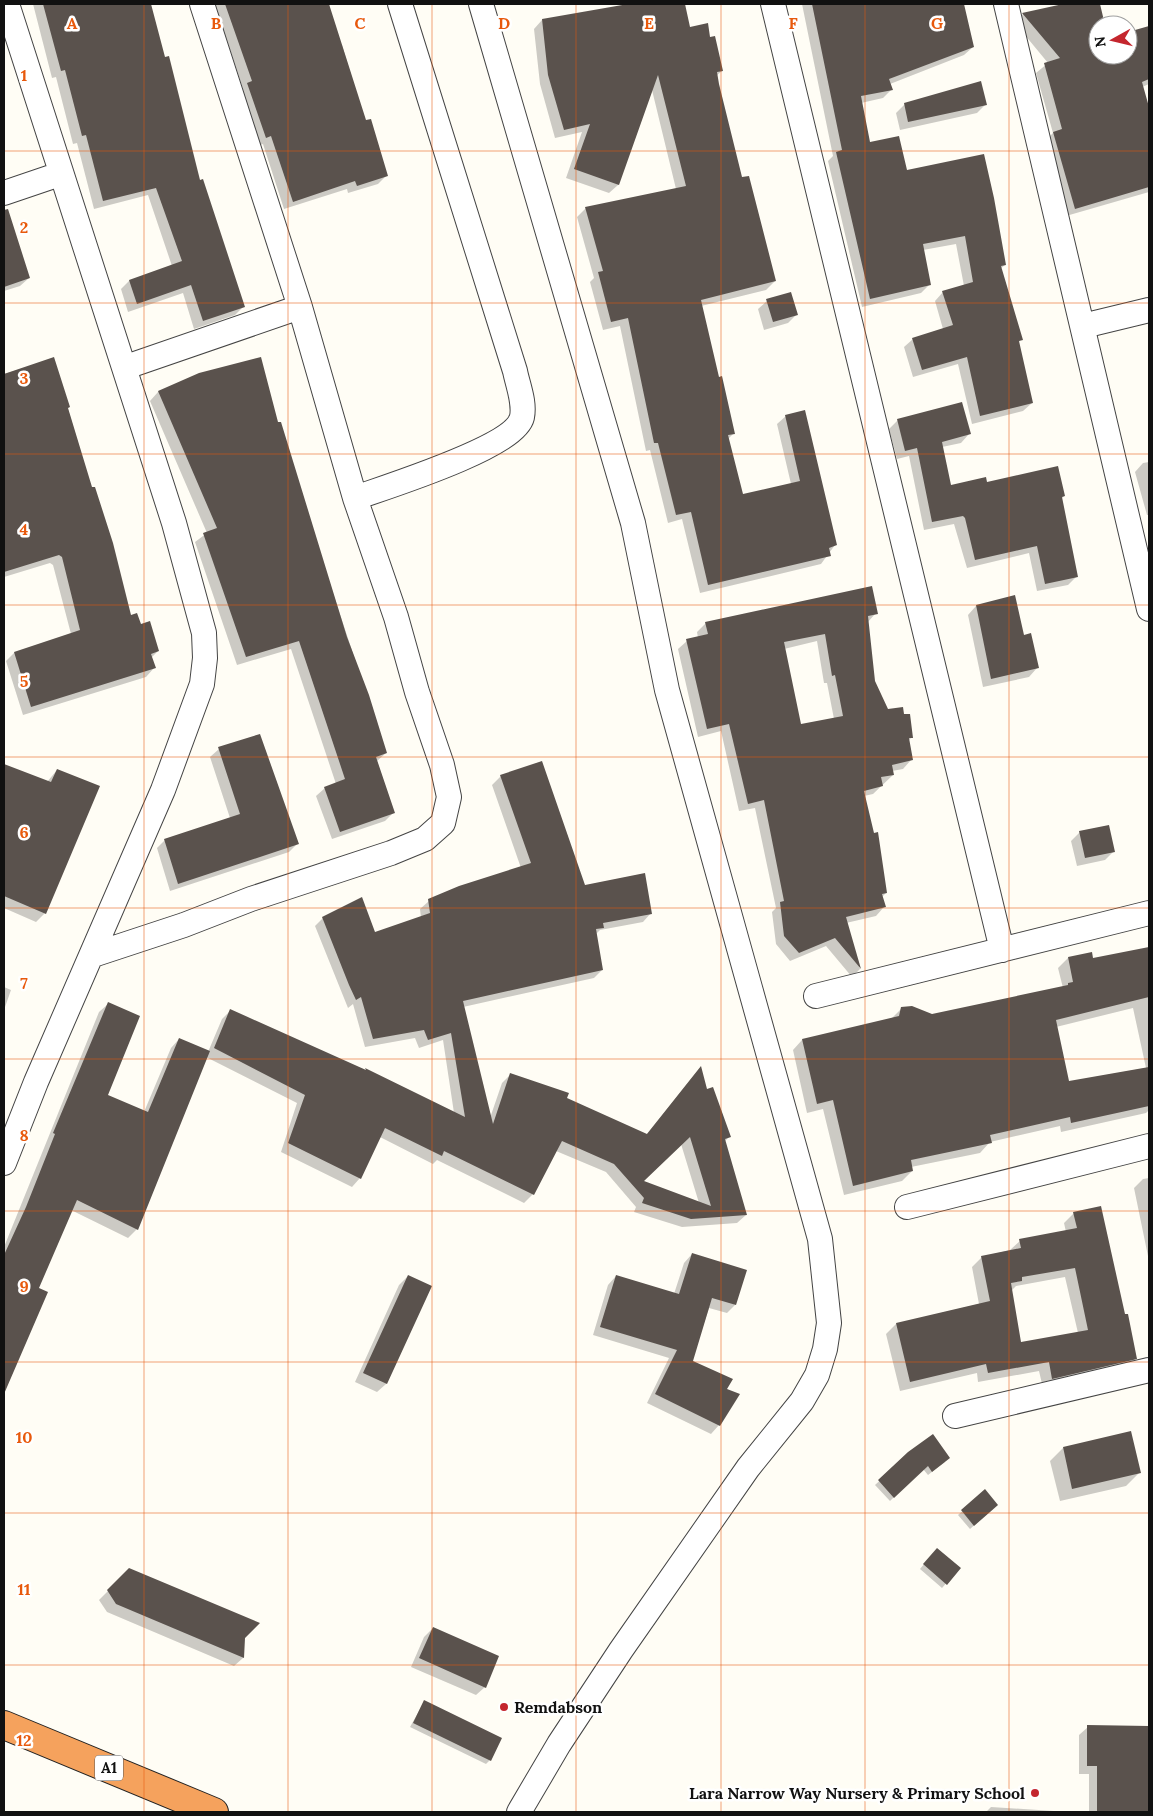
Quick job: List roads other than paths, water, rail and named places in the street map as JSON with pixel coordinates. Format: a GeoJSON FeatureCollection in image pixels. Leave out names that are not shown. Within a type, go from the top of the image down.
{"type":"FeatureCollection","features":[{"type":"Feature","properties":{"kind":"highway","name":"A1"},"geometry":{"type":"LineString","coordinates":[[4,1724],[214,1812]]}},
{"type":"Feature","properties":{"kind":"street"},"geometry":{"type":"LineString","coordinates":[[4,1163],[36,1082],[93,955],[127,870],[163,790],[202,684],[205,658],[204,633],[190,579],[126,367],[60,174],[7,4]]}},
{"type":"Feature","properties":{"kind":"street"},"geometry":{"type":"LineString","coordinates":[[93,955],[184,925],[316,876],[391,853],[425,839],[444,823],[449,796],[442,765],[417,692],[396,617],[356,498],[300,307],[202,4]]}},
{"type":"Feature","properties":{"kind":"street"},"geometry":{"type":"LineString","coordinates":[[356,498],[426,474],[463,458],[515,429],[522,418],[523,402],[515,372],[400,4]]}},
{"type":"Feature","properties":{"kind":"street"},"geometry":{"type":"LineString","coordinates":[[482,4],[633,523],[667,690],[820,1239],[829,1323],[825,1349],[817,1375],[802,1401],[748,1468],[692,1546],[559,1744],[519,1812]]}},
{"type":"Feature","properties":{"kind":"street"},"geometry":{"type":"LineString","coordinates":[[773,4],[1002,950]]}},
{"type":"Feature","properties":{"kind":"street"},"geometry":{"type":"LineString","coordinates":[[1006,4],[1149,609]]}},
{"type":"Feature","properties":{"kind":"street"},"geometry":{"type":"LineString","coordinates":[[4,193],[60,174]]}},
{"type":"Feature","properties":{"kind":"street"},"geometry":{"type":"LineString","coordinates":[[126,367],[300,307]]}},
{"type":"Feature","properties":{"kind":"street"},"geometry":{"type":"LineString","coordinates":[[1083,326],[1149,310]]}},
{"type":"Feature","properties":{"kind":"street"},"geometry":{"type":"LineString","coordinates":[[816,996],[1149,913]]}},
{"type":"Feature","properties":{"kind":"street"},"geometry":{"type":"LineString","coordinates":[[906,1207],[1149,1146]]}},
{"type":"Feature","properties":{"kind":"street"},"geometry":{"type":"LineString","coordinates":[[955,1416],[1149,1370]]}},
{"type":"Feature","properties":{"kind":"place","name":"Remdabson"},"geometry":{"type":"Point","coordinates":[504,1707]}},
{"type":"Feature","properties":{"kind":"place","name":"Lara Narrow Way Nursery & Primary School"},"geometry":{"type":"Point","coordinates":[1035,1793]}}]}
